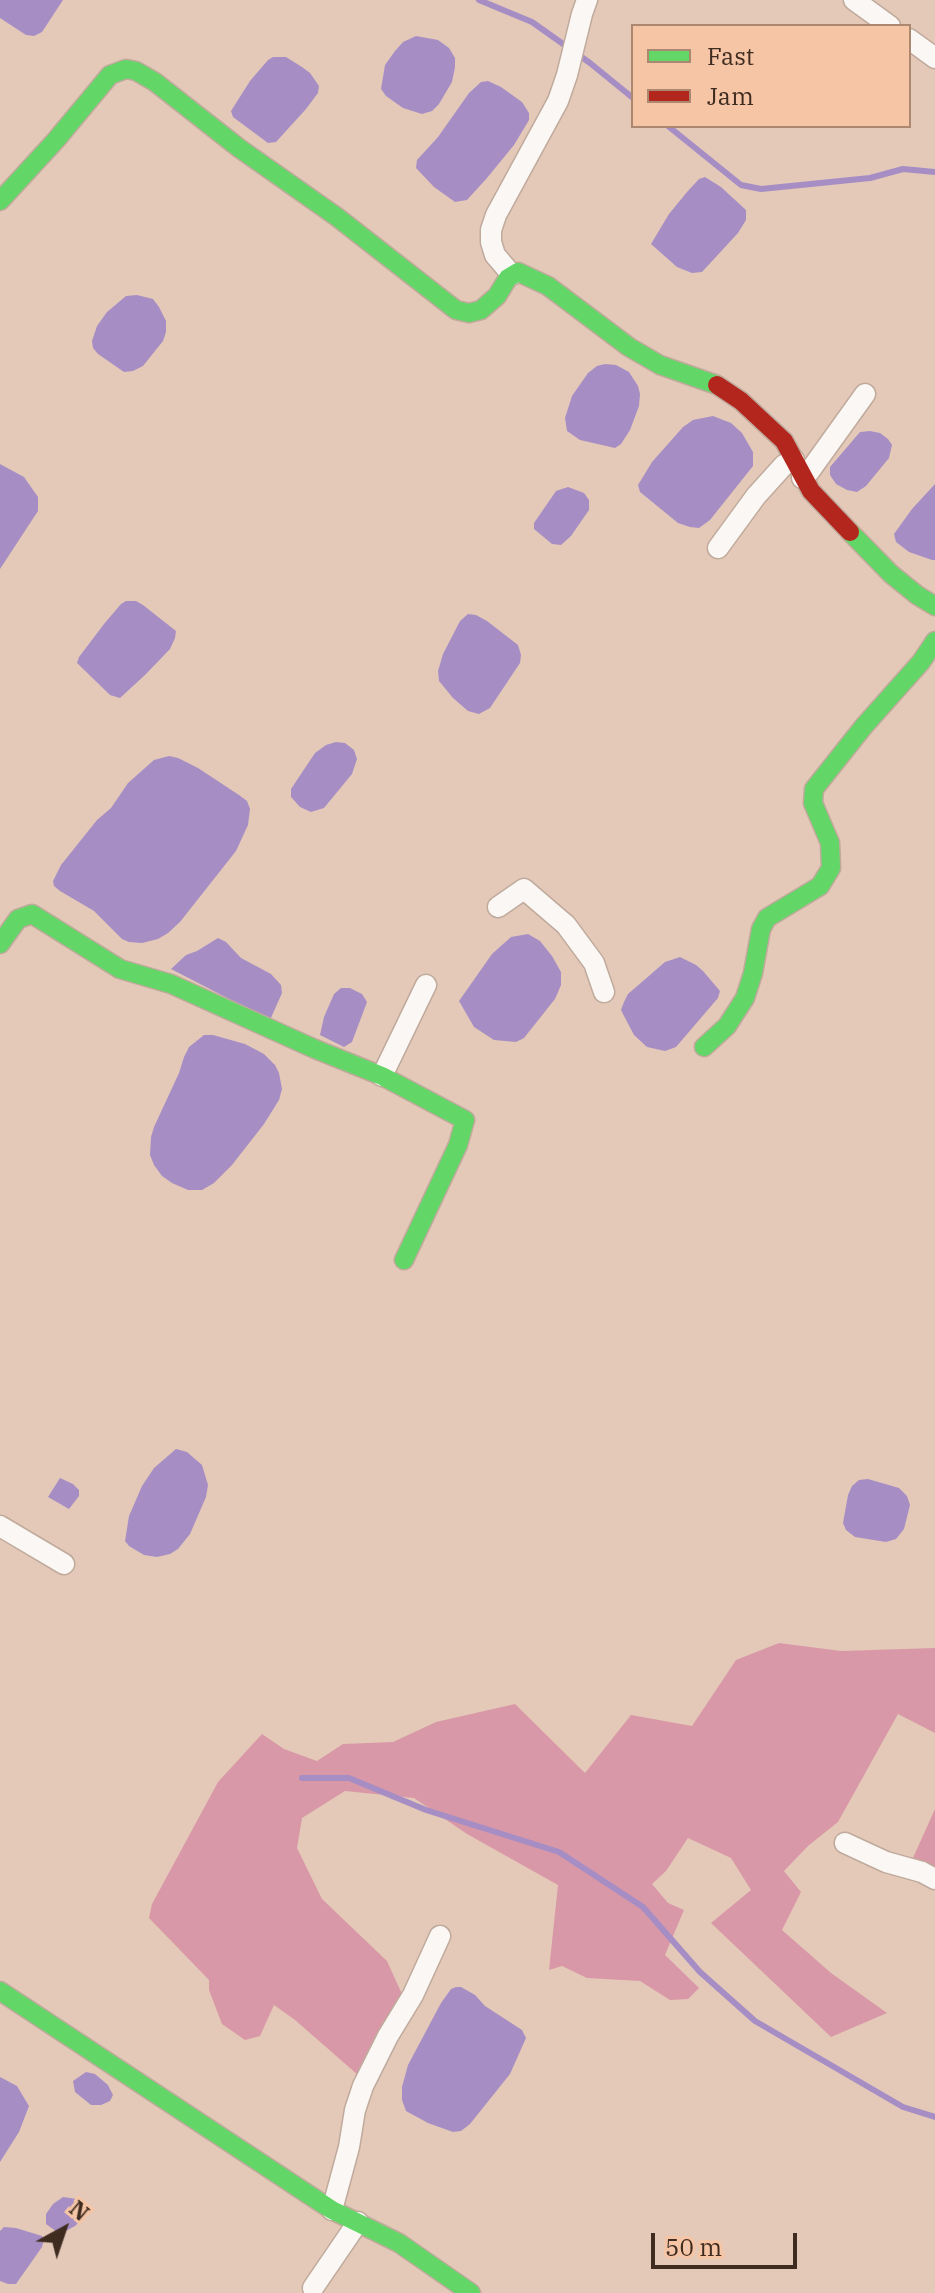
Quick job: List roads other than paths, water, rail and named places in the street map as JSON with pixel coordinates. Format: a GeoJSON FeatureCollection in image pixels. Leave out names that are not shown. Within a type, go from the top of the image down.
{"type":"FeatureCollection","features":[{"type":"Feature","properties":{"kind":"street"},"geometry":{"type":"LineString","coordinates":[[512,275],[495,255],[491,230],[496,215],[558,101],[587,0]]}},
{"type":"Feature","properties":{"kind":"street"},"geometry":{"type":"LineString","coordinates":[[854,0],[887,24]]}},
{"type":"Feature","properties":{"kind":"street"},"geometry":{"type":"LineString","coordinates":[[911,40],[935,58]]}},
{"type":"Feature","properties":{"kind":"street"},"geometry":{"type":"LineString","coordinates":[[0,201],[110,75],[126,69],[136,71],[337,217],[456,310],[469,313],[481,310],[518,272],[548,286],[629,347],[660,365],[717,385],[741,401],[784,441],[811,491],[838,520],[891,574],[935,606]]}},
{"type":"Feature","properties":{"kind":"street"},"geometry":{"type":"LineString","coordinates":[[718,548],[756,496],[784,465],[809,472],[865,394]]}},
{"type":"Feature","properties":{"kind":"street"},"geometry":{"type":"LineString","coordinates":[[704,1047],[727,1026],[745,998],[761,929],[767,918],[820,886],[831,868],[830,843],[813,803],[814,789],[921,662],[935,641]]}},
{"type":"Feature","properties":{"kind":"street"},"geometry":{"type":"LineString","coordinates":[[498,907],[524,889],[566,925],[594,963],[604,992]]}},
{"type":"Feature","properties":{"kind":"street"},"geometry":{"type":"LineString","coordinates":[[0,944],[18,919],[32,914],[120,969],[171,984],[382,1076],[465,1120],[458,1145],[404,1260]]}},
{"type":"Feature","properties":{"kind":"street"},"geometry":{"type":"LineString","coordinates":[[382,1076],[426,985]]}},
{"type":"Feature","properties":{"kind":"street"},"geometry":{"type":"LineString","coordinates":[[0,1526],[64,1564]]}},
{"type":"Feature","properties":{"kind":"street"},"geometry":{"type":"LineString","coordinates":[[845,1843],[886,1862],[935,1879]]}},
{"type":"Feature","properties":{"kind":"street"},"geometry":{"type":"LineString","coordinates":[[332,2210],[363,2086],[413,1995],[440,1936]]}},
{"type":"Feature","properties":{"kind":"street"},"geometry":{"type":"LineString","coordinates":[[1,1994],[332,2210],[399,2243],[471,2293]]}},
{"type":"Feature","properties":{"kind":"street"},"geometry":{"type":"LineString","coordinates":[[313,2288],[358,2222]]}},
{"type":"Feature","properties":{"kind":"waterway"},"geometry":{"type":"LineString","coordinates":[[479,0],[532,22],[631,96]]}},
{"type":"Feature","properties":{"kind":"waterway"},"geometry":{"type":"LineString","coordinates":[[670,128],[741,185],[761,189],[870,178],[903,169],[935,172]]}},
{"type":"Feature","properties":{"kind":"waterway"},"geometry":{"type":"LineString","coordinates":[[302,1778],[349,1778],[426,1810],[559,1852],[643,1907],[700,1972],[755,2021],[903,2107],[935,2117]]}}]}
